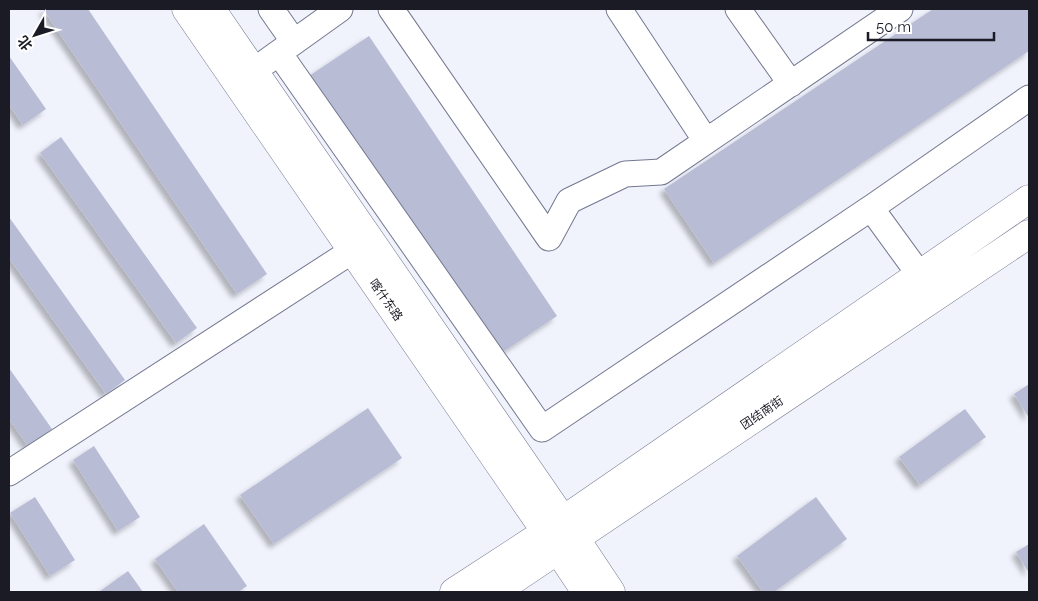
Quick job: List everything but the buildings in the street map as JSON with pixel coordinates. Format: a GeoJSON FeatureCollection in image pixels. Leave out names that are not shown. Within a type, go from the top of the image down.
{"type":"FeatureCollection","features":[{"type":"Feature","properties":{"kind":"main road","name":"喀什东路"},"geometry":{"type":"LineString","coordinates":[[186,9],[352,251],[560,535],[611,592]]}},
{"type":"Feature","properties":{"kind":"main road","name":"喀什东路"},"geometry":{"type":"LineString","coordinates":[[211,9],[254,71],[560,535],[586,592]]}},
{"type":"Feature","properties":{"kind":"main road"},"geometry":{"type":"LineString","coordinates":[[454,592],[560,535],[919,274],[1029,198]]}},
{"type":"Feature","properties":{"kind":"main road","name":"团结南街"},"geometry":{"type":"LineString","coordinates":[[495,592],[560,535],[1029,234]]}},
{"type":"Feature","properties":{"kind":"street"},"geometry":{"type":"LineString","coordinates":[[271,9],[286,47],[542,429],[871,208],[1029,98]]}},
{"type":"Feature","properties":{"kind":"street"},"geometry":{"type":"LineString","coordinates":[[254,71],[340,9]]}},
{"type":"Feature","properties":{"kind":"street"},"geometry":{"type":"LineString","coordinates":[[391,9],[549,238],[570,201],[626,174],[661,172],[900,9]]}},
{"type":"Feature","properties":{"kind":"street"},"geometry":{"type":"LineString","coordinates":[[619,9],[706,142]]}},
{"type":"Feature","properties":{"kind":"street"},"geometry":{"type":"LineString","coordinates":[[738,9],[790,84]]}},
{"type":"Feature","properties":{"kind":"street"},"geometry":{"type":"LineString","coordinates":[[871,208],[919,274]]}},
{"type":"Feature","properties":{"kind":"street"},"geometry":{"type":"LineString","coordinates":[[9,473],[352,251]]}}]}
